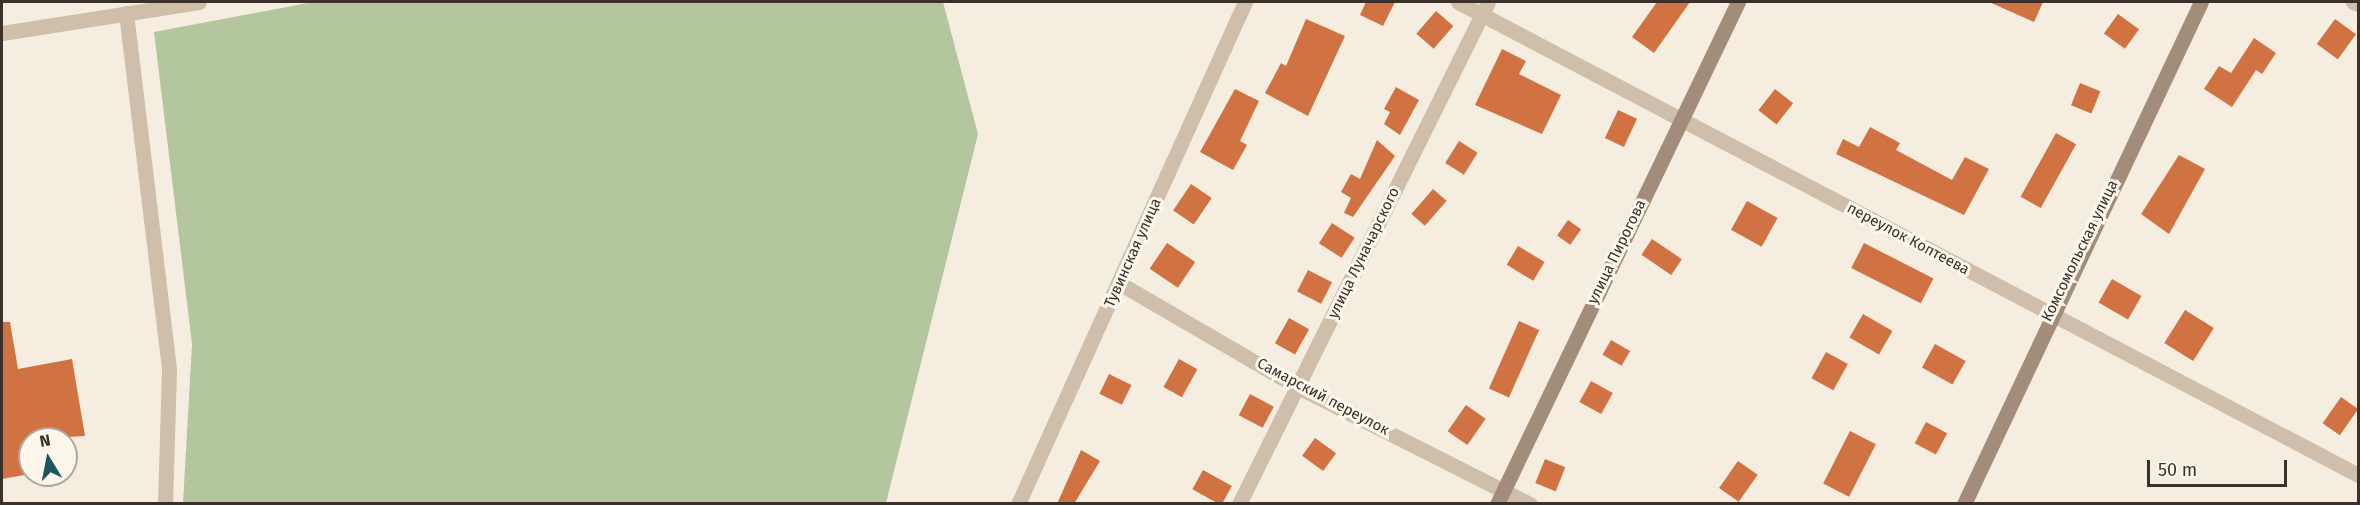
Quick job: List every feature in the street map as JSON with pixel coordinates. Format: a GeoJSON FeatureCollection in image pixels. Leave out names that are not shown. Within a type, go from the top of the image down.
{"type":"FeatureCollection","features":[{"type":"Feature","properties":{"kind":"main road","name":"улица Пирогова"},"geometry":{"type":"LineString","coordinates":[[1497,504],[1738,2]]}},
{"type":"Feature","properties":{"kind":"main road","name":"Комсомольская улица"},"geometry":{"type":"LineString","coordinates":[[1964,504],[2050,313],[2201,2]]}},
{"type":"Feature","properties":{"kind":"street"},"geometry":{"type":"LineString","coordinates":[[2,33],[199,2]]}},
{"type":"Feature","properties":{"kind":"street","name":"Тувинская улица"},"geometry":{"type":"LineString","coordinates":[[1018,504],[1245,2]]}},
{"type":"Feature","properties":{"kind":"street","name":"переулок Коптеева"},"geometry":{"type":"LineString","coordinates":[[1458,2],[1485,8],[1681,119],[2358,475]]}},
{"type":"Feature","properties":{"kind":"street"},"geometry":{"type":"LineString","coordinates":[[2353,2],[2358,4]]}},
{"type":"Feature","properties":{"kind":"street","name":"улица Луначарского"},"geometry":{"type":"LineString","coordinates":[[1239,504],[1485,8]]}},
{"type":"Feature","properties":{"kind":"street"},"geometry":{"type":"LineString","coordinates":[[126,12],[169,370],[165,504]]}},
{"type":"Feature","properties":{"kind":"street","name":"Самарский переулок"},"geometry":{"type":"LineString","coordinates":[[1119,283],[1298,387],[1504,488],[1530,504]]}},
{"type":"Feature","properties":{"kind":"green space"},"geometry":{"type":"Polygon","coordinates":[[[313,2],[943,2],[978,134],[886,503],[183,503],[192,344],[154,32],[313,2]]]}},
{"type":"Feature","properties":{"kind":"building"},"geometry":{"type":"Polygon","coordinates":[[[1366,2],[1395,2],[1383,26],[1360,15],[1366,2]]]}},
{"type":"Feature","properties":{"kind":"building"},"geometry":{"type":"Polygon","coordinates":[[[1657,2],[1690,2],[1654,53],[1632,37],[1657,2]]]}},
{"type":"Feature","properties":{"kind":"building"},"geometry":{"type":"Polygon","coordinates":[[[1989,2],[2043,2],[2034,22],[1989,2]]]}},
{"type":"Feature","properties":{"kind":"building"},"geometry":{"type":"Polygon","coordinates":[[[1436,11],[1453,26],[1434,49],[1416,34],[1436,11]]]}},
{"type":"Feature","properties":{"kind":"building"},"geometry":{"type":"Polygon","coordinates":[[[2118,14],[2139,29],[2125,49],[2104,33],[2118,14]]]}},
{"type":"Feature","properties":{"kind":"building"},"geometry":{"type":"Polygon","coordinates":[[[1306,19],[1345,36],[1308,116],[1265,93],[1281,63],[1286,66],[1306,19]]]}},
{"type":"Feature","properties":{"kind":"building"},"geometry":{"type":"Polygon","coordinates":[[[2335,19],[2356,34],[2338,59],[2317,44],[2335,19]]]}},
{"type":"Feature","properties":{"kind":"building"},"geometry":{"type":"Polygon","coordinates":[[[2254,38],[2276,53],[2262,74],[2256,70],[2232,107],[2204,89],[2219,66],[2231,73],[2254,38]]]}},
{"type":"Feature","properties":{"kind":"building"},"geometry":{"type":"Polygon","coordinates":[[[1502,49],[1526,61],[1519,74],[1561,95],[1542,134],[1475,105],[1502,49]]]}},
{"type":"Feature","properties":{"kind":"building"},"geometry":{"type":"Polygon","coordinates":[[[2080,83],[2100,91],[2091,113],[2071,105],[2080,83]]]}},
{"type":"Feature","properties":{"kind":"building"},"geometry":{"type":"Polygon","coordinates":[[[1396,87],[1419,100],[1400,135],[1384,124],[1390,112],[1384,109],[1396,87]]]}},
{"type":"Feature","properties":{"kind":"building"},"geometry":{"type":"Polygon","coordinates":[[[1235,89],[1259,101],[1240,141],[1247,145],[1233,170],[1200,152],[1235,89]]]}},
{"type":"Feature","properties":{"kind":"building"},"geometry":{"type":"Polygon","coordinates":[[[1775,89],[1793,103],[1777,124],[1758,110],[1775,89]]]}},
{"type":"Feature","properties":{"kind":"building"},"geometry":{"type":"Polygon","coordinates":[[[1618,110],[1637,119],[1624,147],[1605,138],[1618,110]]]}},
{"type":"Feature","properties":{"kind":"building"},"geometry":{"type":"Polygon","coordinates":[[[1870,127],[1900,143],[1896,150],[1952,180],[1965,157],[1989,169],[1964,215],[1836,154],[1843,139],[1859,147],[1870,127]]]}},
{"type":"Feature","properties":{"kind":"building"},"geometry":{"type":"Polygon","coordinates":[[[2056,133],[2076,144],[2041,208],[2021,197],[2056,133]]]}},
{"type":"Feature","properties":{"kind":"building"},"geometry":{"type":"Polygon","coordinates":[[[1377,140],[1395,156],[1353,217],[1344,213],[1351,198],[1341,192],[1351,174],[1360,179],[1377,140]]]}},
{"type":"Feature","properties":{"kind":"building"},"geometry":{"type":"Polygon","coordinates":[[[1459,141],[1478,153],[1464,175],[1445,163],[1459,141]]]}},
{"type":"Feature","properties":{"kind":"building"},"geometry":{"type":"Polygon","coordinates":[[[2179,155],[2205,169],[2169,234],[2141,214],[2179,155]]]}},
{"type":"Feature","properties":{"kind":"building"},"geometry":{"type":"Polygon","coordinates":[[[1191,184],[1212,198],[1194,225],[1173,211],[1191,184]]]}},
{"type":"Feature","properties":{"kind":"building"},"geometry":{"type":"Polygon","coordinates":[[[1433,189],[1447,201],[1425,226],[1411,214],[1433,189]]]}},
{"type":"Feature","properties":{"kind":"building"},"geometry":{"type":"Polygon","coordinates":[[[1747,201],[1778,218],[1762,247],[1731,230],[1747,201]]]}},
{"type":"Feature","properties":{"kind":"building"},"geometry":{"type":"Polygon","coordinates":[[[1568,220],[1581,229],[1570,245],[1557,236],[1568,220]]]}},
{"type":"Feature","properties":{"kind":"building"},"geometry":{"type":"Polygon","coordinates":[[[1332,223],[1355,238],[1342,258],[1319,243],[1332,223]]]}},
{"type":"Feature","properties":{"kind":"building"},"geometry":{"type":"Polygon","coordinates":[[[1652,239],[1682,259],[1671,275],[1641,255],[1652,239]]]}},
{"type":"Feature","properties":{"kind":"building"},"geometry":{"type":"Polygon","coordinates":[[[1167,243],[1195,262],[1178,288],[1150,269],[1167,243]]]}},
{"type":"Feature","properties":{"kind":"building"},"geometry":{"type":"Polygon","coordinates":[[[1864,243],[1933,278],[1921,303],[1851,268],[1864,243]]]}},
{"type":"Feature","properties":{"kind":"building"},"geometry":{"type":"Polygon","coordinates":[[[1518,246],[1545,262],[1533,281],[1507,265],[1518,246]]]}},
{"type":"Feature","properties":{"kind":"building"},"geometry":{"type":"Polygon","coordinates":[[[1308,270],[1332,282],[1321,304],[1297,291],[1308,270]]]}},
{"type":"Feature","properties":{"kind":"building"},"geometry":{"type":"Polygon","coordinates":[[[2112,279],[2141,296],[2128,319],[2098,302],[2112,279]]]}},
{"type":"Feature","properties":{"kind":"building"},"geometry":{"type":"Polygon","coordinates":[[[2185,310],[2214,328],[2193,361],[2164,343],[2185,310]]]}},
{"type":"Feature","properties":{"kind":"building"},"geometry":{"type":"Polygon","coordinates":[[[1863,314],[1892,331],[1879,354],[1850,337],[1863,314]]]}},
{"type":"Feature","properties":{"kind":"building"},"geometry":{"type":"Polygon","coordinates":[[[1289,318],[1309,329],[1295,355],[1275,343],[1289,318]]]}},
{"type":"Feature","properties":{"kind":"building"},"geometry":{"type":"Polygon","coordinates":[[[1519,321],[1539,330],[1509,398],[1489,389],[1519,321]]]}},
{"type":"Feature","properties":{"kind":"building"},"geometry":{"type":"Polygon","coordinates":[[[2,322],[10,322],[18,369],[72,359],[85,436],[78,436],[78,427],[18,427],[18,476],[2,479],[2,322]]]}},
{"type":"Feature","properties":{"kind":"building"},"geometry":{"type":"Polygon","coordinates":[[[1611,340],[1630,351],[1622,366],[1602,355],[1611,340]]]}},
{"type":"Feature","properties":{"kind":"building"},"geometry":{"type":"Polygon","coordinates":[[[1935,344],[1966,361],[1953,385],[1922,368],[1935,344]]]}},
{"type":"Feature","properties":{"kind":"building"},"geometry":{"type":"Polygon","coordinates":[[[1826,352],[1848,364],[1833,390],[1811,378],[1826,352]]]}},
{"type":"Feature","properties":{"kind":"building"},"geometry":{"type":"Polygon","coordinates":[[[1179,359],[1197,369],[1182,397],[1163,387],[1179,359]]]}},
{"type":"Feature","properties":{"kind":"building"},"geometry":{"type":"Polygon","coordinates":[[[1109,374],[1131,385],[1122,405],[1099,394],[1109,374]]]}},
{"type":"Feature","properties":{"kind":"building"},"geometry":{"type":"Polygon","coordinates":[[[1591,381],[1613,393],[1601,414],[1579,402],[1591,381]]]}},
{"type":"Feature","properties":{"kind":"building"},"geometry":{"type":"Polygon","coordinates":[[[1250,394],[1274,407],[1263,428],[1239,415],[1250,394]]]}},
{"type":"Feature","properties":{"kind":"building"},"geometry":{"type":"Polygon","coordinates":[[[2341,397],[2358,409],[2340,435],[2323,423],[2341,397]]]}},
{"type":"Feature","properties":{"kind":"building"},"geometry":{"type":"Polygon","coordinates":[[[1466,405],[1486,419],[1467,445],[1448,431],[1466,405]]]}},
{"type":"Feature","properties":{"kind":"building"},"geometry":{"type":"Polygon","coordinates":[[[1926,422],[1947,433],[1936,454],[1915,443],[1926,422]]]}},
{"type":"Feature","properties":{"kind":"building"},"geometry":{"type":"Polygon","coordinates":[[[1850,431],[1876,444],[1849,497],[1823,484],[1850,431]]]}},
{"type":"Feature","properties":{"kind":"building"},"geometry":{"type":"Polygon","coordinates":[[[1315,438],[1336,453],[1323,471],[1302,456],[1315,438]]]}},
{"type":"Feature","properties":{"kind":"building"},"geometry":{"type":"Polygon","coordinates":[[[1081,450],[1100,461],[1074,504],[1057,504],[1081,450]]]}},
{"type":"Feature","properties":{"kind":"building"},"geometry":{"type":"Polygon","coordinates":[[[1545,459],[1565,467],[1556,491],[1535,483],[1545,459]]]}},
{"type":"Feature","properties":{"kind":"building"},"geometry":{"type":"Polygon","coordinates":[[[1738,461],[1758,475],[1739,502],[1719,488],[1738,461]]]}},
{"type":"Feature","properties":{"kind":"building"},"geometry":{"type":"Polygon","coordinates":[[[1203,470],[1232,486],[1222,504],[1192,489],[1203,470]]]}}]}
